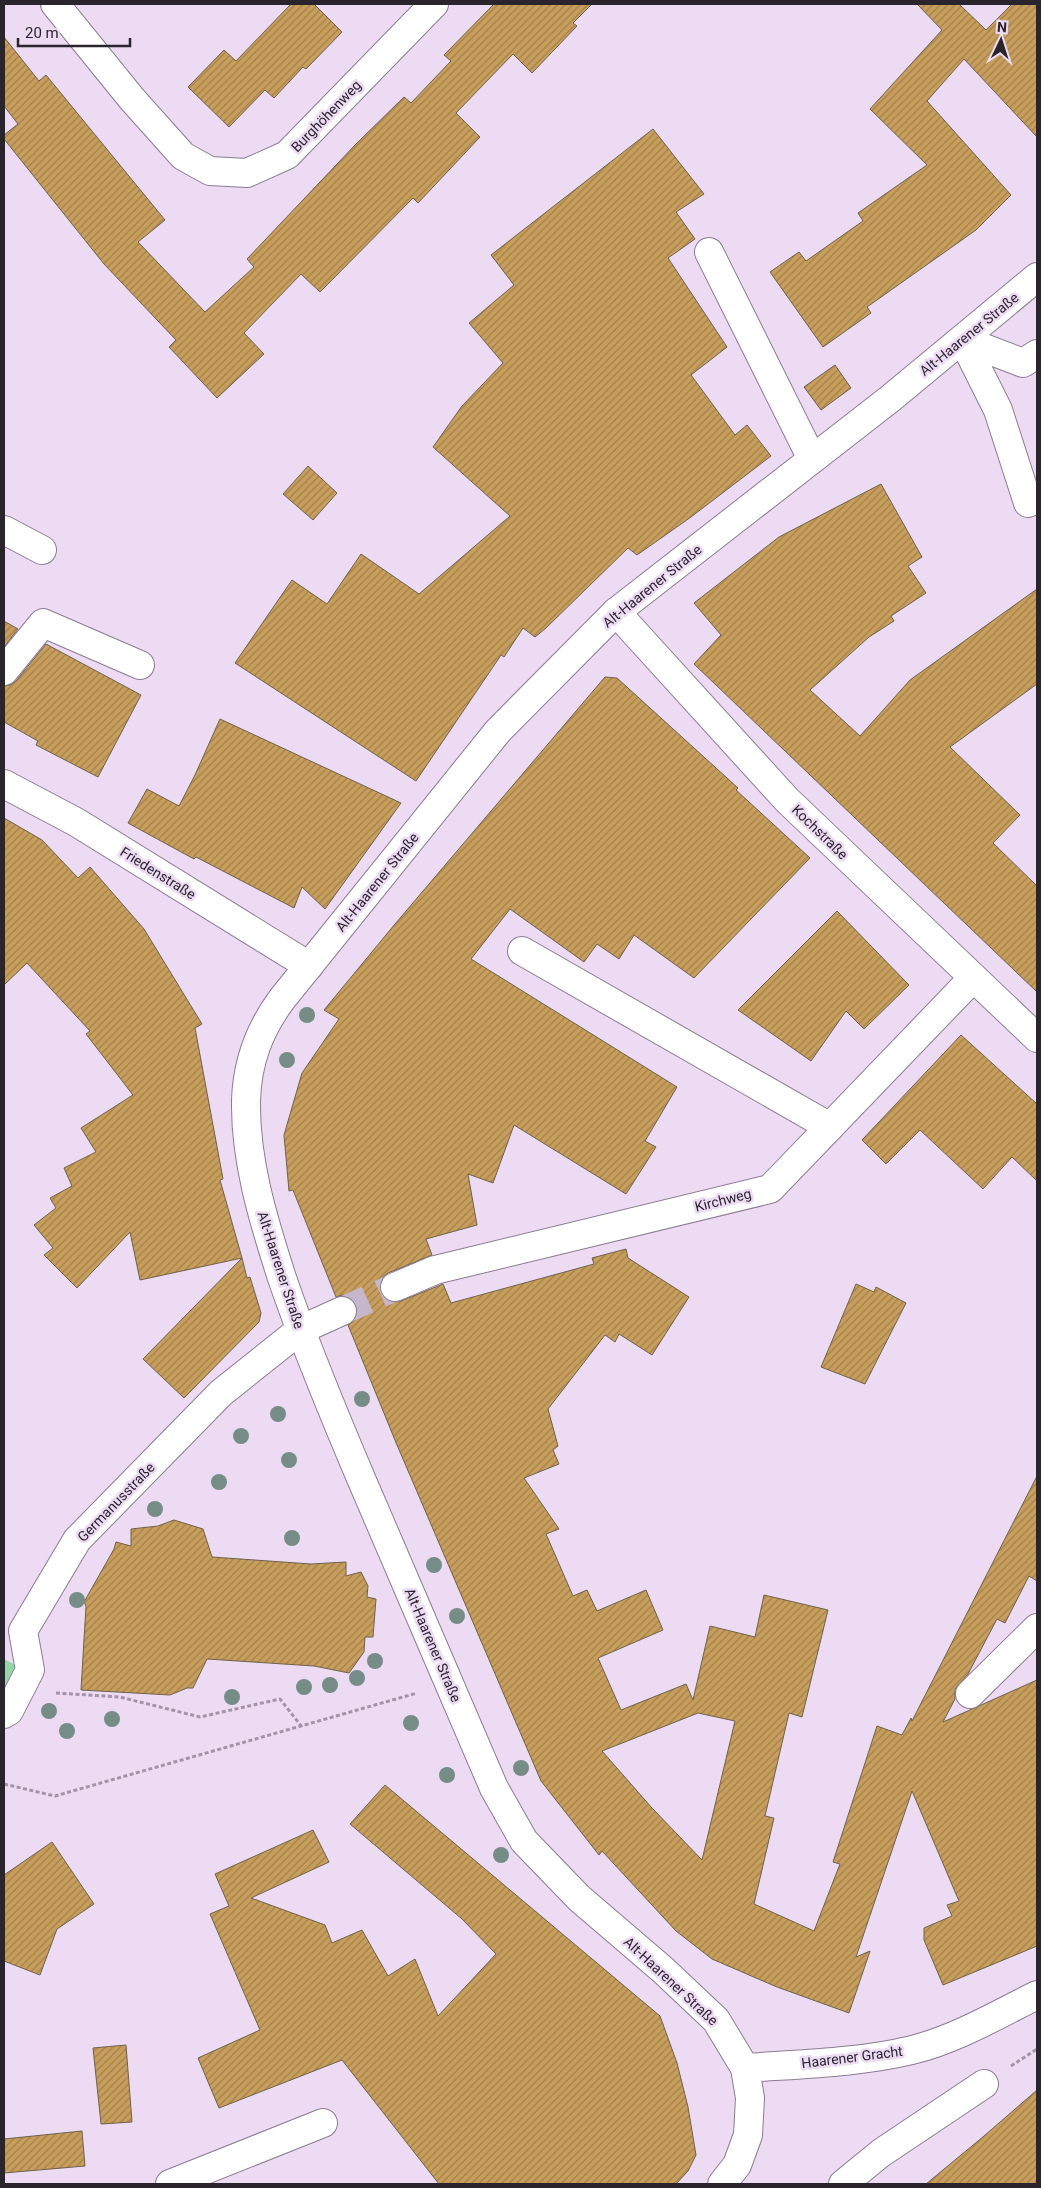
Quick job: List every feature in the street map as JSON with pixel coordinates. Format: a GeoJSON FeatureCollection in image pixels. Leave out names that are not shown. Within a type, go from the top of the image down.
{"type":"FeatureCollection","features":[{"type":"Feature","properties":{"kind":"main road","name":"Burghöhenweg"},"geometry":{"type":"LineString","coordinates":[[55,4],[132,99],[183,156],[210,171],[247,172],[287,155],[434,4]]}},
{"type":"Feature","properties":{"kind":"main road"},"geometry":{"type":"LineString","coordinates":[[709,252],[812,459]]}},
{"type":"Feature","properties":{"kind":"main road","name":"Alt-Haarener Straße"},"geometry":{"type":"LineString","coordinates":[[722,2184],[738,2165],[748,2135],[750,2098],[745,2068],[716,2020],[663,1970],[579,1898],[524,1841],[494,1788],[337,1423],[300,1330],[263,1221],[249,1146],[246,1102],[249,1064],[261,1032],[270,1015],[498,731],[616,612],[963,340],[1037,277]]}},
{"type":"Feature","properties":{"kind":"main road"},"geometry":{"type":"LineString","coordinates":[[963,340],[1023,363],[1037,354]]}},
{"type":"Feature","properties":{"kind":"main road"},"geometry":{"type":"LineString","coordinates":[[963,340],[998,410],[1028,503]]}},
{"type":"Feature","properties":{"kind":"main road"},"geometry":{"type":"LineString","coordinates":[[4,530],[42,550]]}},
{"type":"Feature","properties":{"kind":"main road","name":"Kochstraße"},"geometry":{"type":"LineString","coordinates":[[616,612],[787,800],[1037,1038]]}},
{"type":"Feature","properties":{"kind":"main road"},"geometry":{"type":"LineString","coordinates":[[4,672],[43,623],[140,665]]}},
{"type":"Feature","properties":{"kind":"main road","name":"Friedenstraße"},"geometry":{"type":"LineString","coordinates":[[4,784],[76,822],[309,966]]}},
{"type":"Feature","properties":{"kind":"main road"},"geometry":{"type":"LineString","coordinates":[[522,951],[830,1127]]}},
{"type":"Feature","properties":{"kind":"main road","name":"Kirchweg"},"geometry":{"type":"LineString","coordinates":[[395,1287],[435,1270],[770,1189],[973,978]]}},
{"type":"Feature","properties":{"kind":"main road"},"geometry":{"type":"LineString","coordinates":[[300,1330],[342,1311]]}},
{"type":"Feature","properties":{"kind":"main road","name":"Germanusstraße"},"geometry":{"type":"LineString","coordinates":[[4,1714],[10,1710],[30,1670],[22,1631],[77,1540],[222,1393],[300,1330]]}},
{"type":"Feature","properties":{"kind":"main road"},"geometry":{"type":"LineString","coordinates":[[970,1694],[1037,1628]]}},
{"type":"Feature","properties":{"kind":"main road","name":"Haarener Gracht"},"geometry":{"type":"LineString","coordinates":[[745,2068],[870,2058],[913,2050],[973,2028],[1037,1995]]}},
{"type":"Feature","properties":{"kind":"main road"},"geometry":{"type":"LineString","coordinates":[[842,2184],[881,2153],[984,2084]]}},
{"type":"Feature","properties":{"kind":"main road"},"geometry":{"type":"LineString","coordinates":[[170,2184],[323,2123]]}},
{"type":"Feature","properties":{"kind":"path"},"geometry":{"type":"LineString","coordinates":[[4,1784],[55,1796],[449,1684]]}},
{"type":"Feature","properties":{"kind":"path"},"geometry":{"type":"LineString","coordinates":[[20,1691],[120,1697],[200,1717],[280,1699],[302,1727]]}},
{"type":"Feature","properties":{"kind":"green space"},"geometry":{"type":"Polygon","coordinates":[[[4,1659],[21,1668],[4,1703],[4,1659]]]}},
{"type":"Feature","properties":{"kind":"building"},"geometry":{"type":"Polygon","coordinates":[[[291,4],[314,4],[342,32],[306,69],[303,67],[274,98],[265,90],[229,127],[188,87],[224,50],[236,61],[291,4]]]}},
{"type":"Feature","properties":{"kind":"building"},"geometry":{"type":"Polygon","coordinates":[[[494,4],[592,4],[573,23],[577,26],[532,73],[513,54],[456,113],[480,137],[418,203],[413,198],[320,292],[301,274],[244,333],[264,354],[217,398],[169,347],[176,340],[104,264],[4,139],[4,135],[18,124],[4,106],[4,37],[39,81],[46,75],[165,220],[138,242],[205,312],[254,267],[247,259],[356,144],[404,97],[411,103],[451,61],[444,55],[494,4]]]}},
{"type":"Feature","properties":{"kind":"building"},"geometry":{"type":"Polygon","coordinates":[[[917,4],[959,4],[986,30],[1012,4],[1037,4],[1037,137],[964,59],[927,101],[1011,195],[976,230],[867,307],[871,313],[823,347],[770,272],[799,252],[806,261],[863,221],[858,213],[927,165],[870,109],[942,30],[917,4]]]}},
{"type":"Feature","properties":{"kind":"building"},"geometry":{"type":"Polygon","coordinates":[[[653,129],[704,194],[676,212],[695,239],[668,258],[727,347],[691,375],[735,435],[747,425],[771,456],[691,517],[637,555],[628,548],[535,637],[523,628],[504,657],[501,655],[416,781],[235,663],[292,580],[327,604],[361,554],[419,594],[510,516],[433,447],[462,406],[503,363],[469,323],[514,285],[491,255],[653,129]]]}},
{"type":"Feature","properties":{"kind":"building"},"geometry":{"type":"Polygon","coordinates":[[[835,365],[851,388],[821,410],[804,387],[835,365]]]}},
{"type":"Feature","properties":{"kind":"building"},"geometry":{"type":"Polygon","coordinates":[[[308,466],[337,493],[313,520],[283,494],[308,466]]]}},
{"type":"Feature","properties":{"kind":"building"},"geometry":{"type":"Polygon","coordinates":[[[881,484],[922,557],[908,566],[926,593],[891,616],[894,621],[869,637],[810,690],[860,736],[910,680],[1037,589],[1037,684],[950,747],[1020,815],[993,843],[1037,886],[1037,992],[694,664],[721,635],[694,603],[779,537],[881,484]]]}},
{"type":"Feature","properties":{"kind":"building"},"geometry":{"type":"Polygon","coordinates":[[[4,621],[18,629],[4,647],[4,621]]]}},
{"type":"Feature","properties":{"kind":"building"},"geometry":{"type":"Polygon","coordinates":[[[46,644],[141,695],[98,777],[36,745],[38,741],[4,722],[4,686],[16,681],[46,644]]]}},
{"type":"Feature","properties":{"kind":"building"},"geometry":{"type":"Polygon","coordinates":[[[605,677],[617,678],[738,788],[736,790],[810,858],[694,978],[634,935],[619,959],[597,944],[584,962],[510,909],[471,959],[677,1087],[645,1141],[656,1147],[626,1194],[514,1125],[493,1183],[468,1174],[477,1225],[426,1239],[432,1255],[388,1273],[382,1278],[380,1293],[386,1300],[401,1301],[443,1284],[451,1303],[594,1264],[592,1258],[626,1249],[628,1258],[689,1297],[652,1355],[619,1334],[615,1342],[605,1335],[548,1409],[558,1446],[553,1450],[559,1464],[524,1478],[559,1529],[546,1534],[573,1596],[587,1590],[597,1611],[646,1590],[663,1630],[598,1658],[621,1710],[686,1684],[693,1700],[710,1626],[755,1637],[764,1595],[828,1610],[802,1717],[789,1713],[765,1816],[774,1818],[754,1904],[814,1931],[840,1864],[833,1862],[877,1726],[902,1735],[911,1718],[912,1721],[1037,1476],[1037,1581],[1029,1576],[1005,1623],[997,1619],[968,1674],[955,1689],[955,1699],[943,1722],[1037,1680],[1037,1946],[943,1985],[924,1940],[924,1928],[952,1916],[947,1905],[959,1901],[912,1791],[856,1957],[870,1951],[849,2013],[777,1987],[712,1959],[676,1931],[602,1851],[599,1855],[541,1781],[397,1445],[348,1325],[355,1320],[358,1312],[356,1305],[351,1298],[343,1295],[336,1297],[293,1190],[289,1191],[284,1135],[302,1073],[339,1019],[324,1010],[605,677]],[[698,1713],[602,1751],[652,1808],[702,1860],[735,1721],[698,1713]]]}},
{"type":"Feature","properties":{"kind":"building"},"geometry":{"type":"Polygon","coordinates":[[[220,719],[401,803],[325,909],[302,887],[294,908],[196,857],[194,859],[128,823],[147,789],[179,806],[220,719]]]}},
{"type":"Feature","properties":{"kind":"building"},"geometry":{"type":"Polygon","coordinates":[[[4,818],[42,840],[78,878],[90,867],[144,929],[202,1024],[195,1028],[223,1179],[220,1180],[242,1258],[140,1280],[130,1232],[77,1288],[44,1255],[53,1248],[34,1225],[56,1208],[50,1198],[72,1186],[64,1168],[96,1152],[81,1128],[133,1095],[86,1034],[90,1031],[27,963],[4,985],[4,818]]]}},
{"type":"Feature","properties":{"kind":"building"},"geometry":{"type":"Polygon","coordinates":[[[837,911],[909,985],[864,1029],[846,1011],[811,1061],[738,1010],[837,911]]]}},
{"type":"Feature","properties":{"kind":"building"},"geometry":{"type":"Polygon","coordinates":[[[961,1035],[1037,1104],[1037,1181],[1012,1157],[983,1189],[920,1130],[886,1164],[862,1140],[961,1035]]]}},
{"type":"Feature","properties":{"kind":"building"},"geometry":{"type":"Polygon","coordinates":[[[242,1258],[247,1278],[250,1277],[261,1313],[259,1322],[184,1398],[143,1359],[242,1258]]]}},
{"type":"Feature","properties":{"kind":"building"},"geometry":{"type":"Polygon","coordinates":[[[856,1284],[874,1292],[876,1287],[906,1303],[865,1384],[821,1367],[856,1284]]]}},
{"type":"Feature","properties":{"kind":"building"},"geometry":{"type":"Polygon","coordinates":[[[174,1520],[203,1529],[212,1557],[311,1564],[346,1562],[346,1576],[361,1572],[368,1586],[367,1597],[376,1599],[373,1637],[365,1637],[364,1652],[349,1673],[314,1666],[207,1659],[193,1688],[187,1688],[170,1695],[81,1690],[86,1606],[84,1602],[114,1549],[116,1542],[131,1546],[131,1529],[158,1526],[174,1520]]]}},
{"type":"Feature","properties":{"kind":"building"},"geometry":{"type":"Polygon","coordinates":[[[385,1785],[660,2016],[677,2063],[688,2107],[696,2155],[688,2171],[676,2184],[439,2184],[342,2060],[219,2108],[198,2058],[260,2030],[210,1914],[229,1906],[215,1874],[313,1830],[329,1862],[251,1898],[325,1925],[332,1943],[362,1930],[388,1976],[415,1959],[438,2016],[496,1954],[462,1919],[350,1824],[385,1785]]]}},
{"type":"Feature","properties":{"kind":"building"},"geometry":{"type":"Polygon","coordinates":[[[52,1842],[94,1904],[57,1929],[40,1975],[4,1961],[4,1875],[52,1842]]]}},
{"type":"Feature","properties":{"kind":"building"},"geometry":{"type":"Polygon","coordinates":[[[126,2045],[132,2122],[101,2124],[93,2048],[126,2045]]]}},
{"type":"Feature","properties":{"kind":"building"},"geometry":{"type":"Polygon","coordinates":[[[1037,2090],[1037,2184],[926,2184],[984,2136],[1037,2090]]]}},
{"type":"Feature","properties":{"kind":"building"},"geometry":{"type":"Polygon","coordinates":[[[82,2131],[85,2166],[4,2173],[4,2139],[82,2131]]]}},
{"type":"Feature","properties":{"kind":"tunnel"},"geometry":{"type":"LineString","coordinates":[[342,1311],[395,1287]]}}]}
